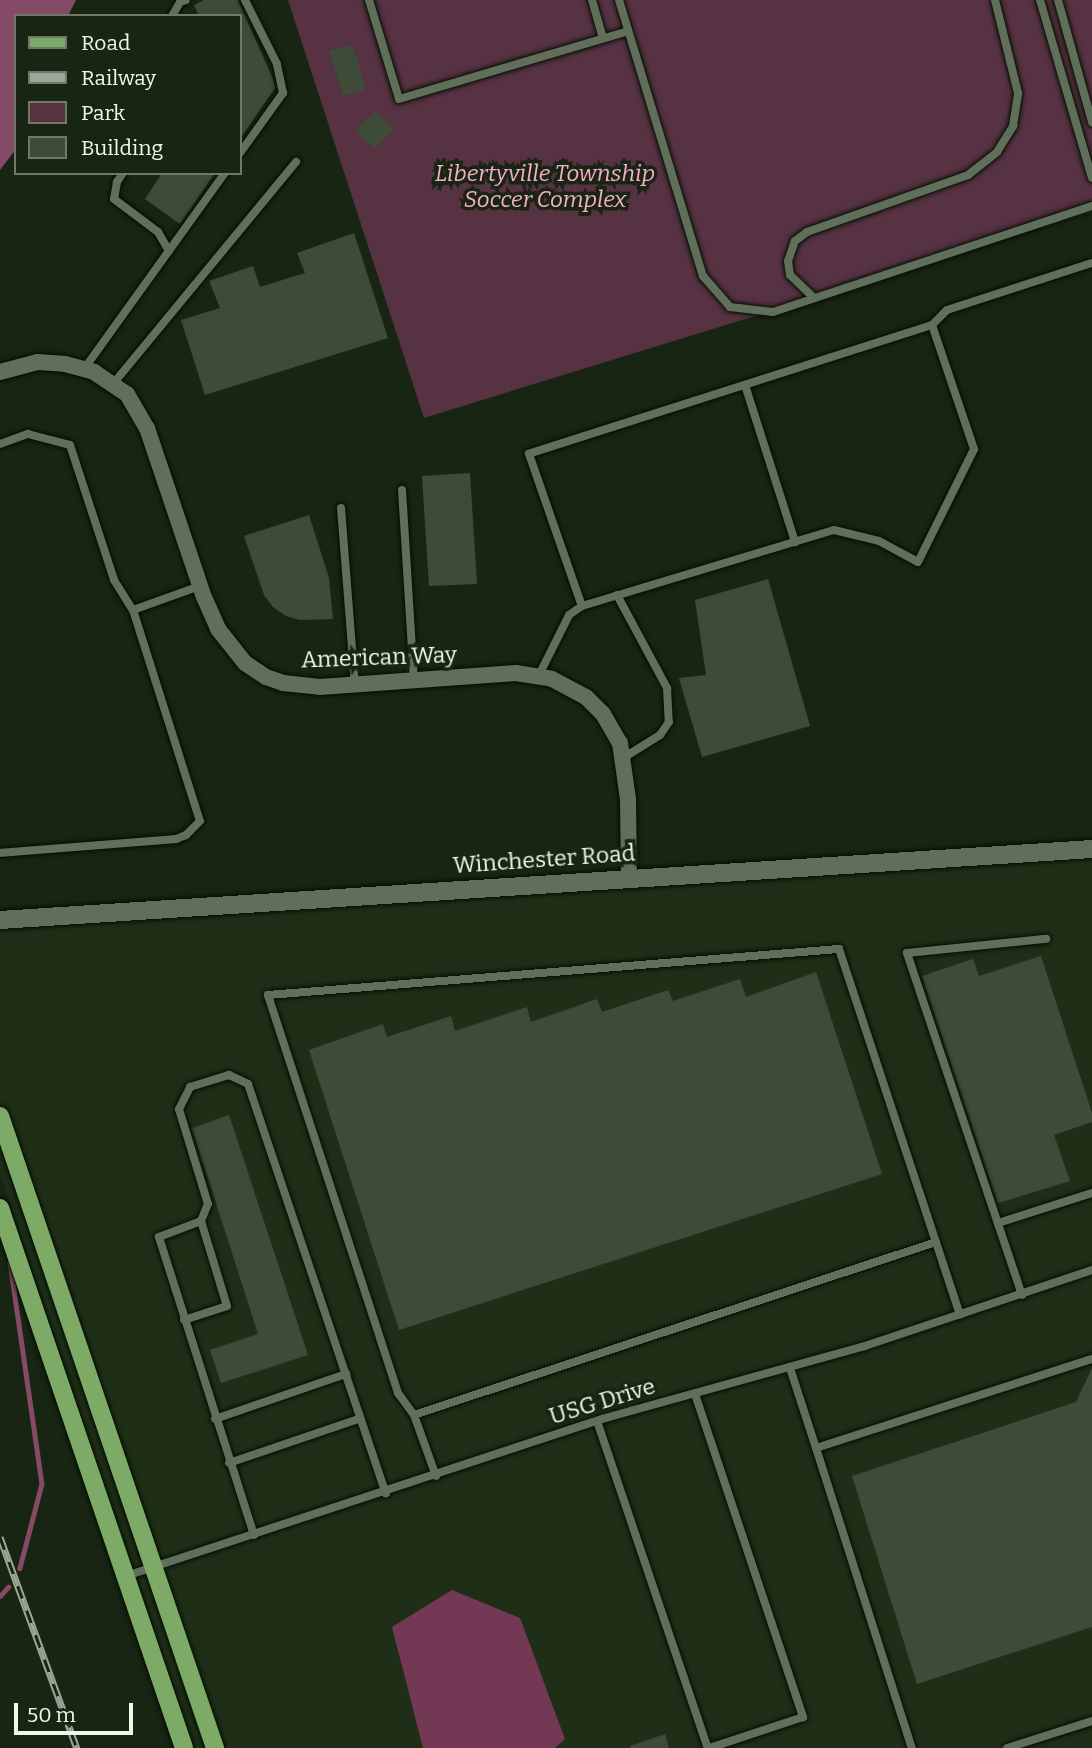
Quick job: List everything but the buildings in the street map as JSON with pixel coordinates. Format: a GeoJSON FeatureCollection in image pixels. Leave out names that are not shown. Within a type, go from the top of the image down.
{"type":"FeatureCollection","features":[{"type":"Feature","properties":{"kind":"main road","name":"Winchester Road"},"geometry":{"type":"LineString","coordinates":[[0,920],[1092,849]]}},
{"type":"Feature","properties":{"kind":"main road"},"geometry":{"type":"LineString","coordinates":[[0,1116],[215,1748]]}},
{"type":"Feature","properties":{"kind":"main road"},"geometry":{"type":"LineString","coordinates":[[0,1208],[184,1748]]}},
{"type":"Feature","properties":{"kind":"street","name":"American Way"},"geometry":{"type":"LineString","coordinates":[[0,372],[38,362],[65,363],[84,369],[127,394],[147,428],[200,586],[218,629],[245,663],[283,683],[320,687],[516,673],[539,676],[572,687],[586,697],[616,732],[623,758],[628,799],[629,877]]}},
{"type":"Feature","properties":{"kind":"lane"},"geometry":{"type":"LineString","coordinates":[[242,150],[282,93],[277,64],[245,0]]}},
{"type":"Feature","properties":{"kind":"lane"},"geometry":{"type":"LineString","coordinates":[[369,0],[399,99],[628,31]]}},
{"type":"Feature","properties":{"kind":"lane"},"geometry":{"type":"LineString","coordinates":[[592,0],[603,38]]}},
{"type":"Feature","properties":{"kind":"lane"},"geometry":{"type":"LineString","coordinates":[[619,0],[702,276],[730,307],[773,312],[1092,206]]}},
{"type":"Feature","properties":{"kind":"lane"},"geometry":{"type":"LineString","coordinates":[[814,298],[790,275],[788,261],[795,241],[807,232],[968,175],[997,152],[1013,126],[1018,93],[995,0]]}},
{"type":"Feature","properties":{"kind":"lane"},"geometry":{"type":"LineString","coordinates":[[1040,0],[1092,178]]}},
{"type":"Feature","properties":{"kind":"lane"},"geometry":{"type":"LineString","coordinates":[[1058,0],[1092,122]]}},
{"type":"Feature","properties":{"kind":"lane"},"geometry":{"type":"LineString","coordinates":[[113,384],[296,162]]}},
{"type":"Feature","properties":{"kind":"lane"},"geometry":{"type":"LineString","coordinates":[[122,175],[114,199],[158,232],[169,251]]}},
{"type":"Feature","properties":{"kind":"lane"},"geometry":{"type":"LineString","coordinates":[[84,369],[224,175]]}},
{"type":"Feature","properties":{"kind":"lane"},"geometry":{"type":"LineString","coordinates":[[582,606],[529,454],[932,325],[947,310],[1092,263]]}},
{"type":"Feature","properties":{"kind":"lane"},"geometry":{"type":"LineString","coordinates":[[539,676],[569,615],[582,606],[617,595],[834,530],[879,541],[918,562],[974,449],[932,325]]}},
{"type":"Feature","properties":{"kind":"lane"},"geometry":{"type":"LineString","coordinates":[[745,385],[794,542]]}},
{"type":"Feature","properties":{"kind":"lane"},"geometry":{"type":"LineString","coordinates":[[0,444],[28,434],[70,445],[114,580],[133,610],[200,821],[186,835],[176,839],[0,853]]}},
{"type":"Feature","properties":{"kind":"lane"},"geometry":{"type":"LineString","coordinates":[[402,490],[414,680]]}},
{"type":"Feature","properties":{"kind":"lane"},"geometry":{"type":"LineString","coordinates":[[341,508],[355,684]]}},
{"type":"Feature","properties":{"kind":"lane"},"geometry":{"type":"LineString","coordinates":[[133,610],[200,586]]}},
{"type":"Feature","properties":{"kind":"lane"},"geometry":{"type":"LineString","coordinates":[[617,595],[667,688],[669,722],[660,735],[623,758]]}},
{"type":"Feature","properties":{"kind":"lane"},"geometry":{"type":"LineString","coordinates":[[1022,1295],[906,953],[1046,939]]}},
{"type":"Feature","properties":{"kind":"lane"},"geometry":{"type":"LineString","coordinates":[[436,1476],[414,1415],[398,1393],[268,995],[839,948],[960,1315]]}},
{"type":"Feature","properties":{"kind":"lane"},"geometry":{"type":"LineString","coordinates":[[184,1320],[228,1306],[201,1221],[208,1204],[179,1109],[190,1087],[229,1074],[248,1084],[386,1493]]}},
{"type":"Feature","properties":{"kind":"lane"},"geometry":{"type":"LineString","coordinates":[[998,1223],[1092,1193]]}},
{"type":"Feature","properties":{"kind":"lane"},"geometry":{"type":"LineString","coordinates":[[201,1221],[159,1237],[254,1535]]}},
{"type":"Feature","properties":{"kind":"lane"},"geometry":{"type":"LineString","coordinates":[[414,1415],[936,1242]]}},
{"type":"Feature","properties":{"kind":"lane","name":"USG Drive"},"geometry":{"type":"LineString","coordinates":[[126,1576],[386,1493],[597,1421],[790,1368],[1022,1295],[1092,1270]]}},
{"type":"Feature","properties":{"kind":"lane"},"geometry":{"type":"LineString","coordinates":[[816,1448],[1092,1359]]}},
{"type":"Feature","properties":{"kind":"lane"},"geometry":{"type":"LineString","coordinates":[[790,1368],[912,1748]]}},
{"type":"Feature","properties":{"kind":"lane"},"geometry":{"type":"LineString","coordinates":[[215,1419],[346,1374]]}},
{"type":"Feature","properties":{"kind":"lane"},"geometry":{"type":"LineString","coordinates":[[597,1421],[708,1748],[803,1717],[695,1394]]}},
{"type":"Feature","properties":{"kind":"lane"},"geometry":{"type":"LineString","coordinates":[[229,1463],[361,1418]]}},
{"type":"Feature","properties":{"kind":"lane"},"geometry":{"type":"LineString","coordinates":[[1006,1748],[1092,1721]]}},
{"type":"Feature","properties":{"kind":"shaded area"},"geometry":{"type":"Polygon","coordinates":[[[0,0],[76,0],[69,14],[14,14],[14,152],[0,170],[0,0]]]}},
{"type":"Feature","properties":{"kind":"shaded area"},"geometry":{"type":"Polygon","coordinates":[[[1092,849],[1092,1748],[192,1748],[0,1173],[0,920],[1092,849]]]}},
{"type":"Feature","properties":{"kind":"shaded area"},"geometry":{"type":"Polygon","coordinates":[[[452,1590],[520,1618],[565,1739],[555,1748],[423,1748],[392,1627],[452,1590]]]}},
{"type":"Feature","properties":{"kind":"green space","name":"Libertyville Township Soccer Complex"},"geometry":{"type":"Polygon","coordinates":[[[288,0],[1092,0],[1092,212],[424,418],[288,0]]]}},
{"type":"Feature","properties":{"kind":"waterway"},"geometry":{"type":"LineString","coordinates":[[10,1262],[42,1484],[20,1568]]}},
{"type":"Feature","properties":{"kind":"waterway"},"geometry":{"type":"LineString","coordinates":[[0,1596],[8,1587]]}},
{"type":"Feature","properties":{"kind":"railway"},"geometry":{"type":"LineString","coordinates":[[0,1537],[77,1748]]}}]}
